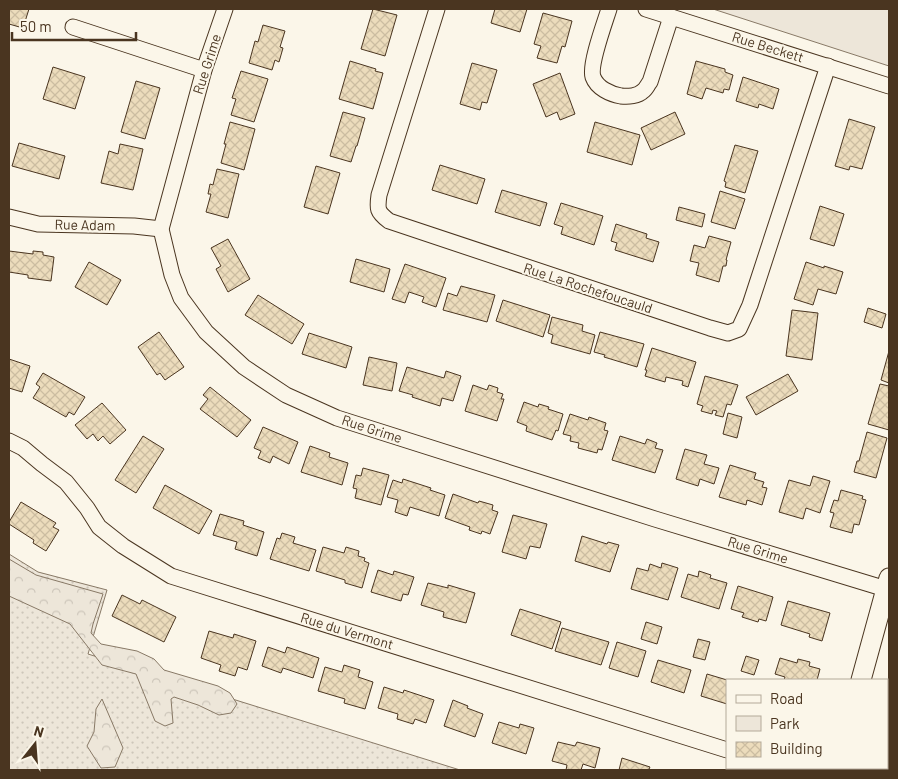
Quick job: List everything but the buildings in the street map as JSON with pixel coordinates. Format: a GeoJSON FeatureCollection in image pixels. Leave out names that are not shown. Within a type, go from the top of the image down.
{"type":"FeatureCollection","features":[{"type":"Feature","properties":{"kind":"street","name":"Rue Grime"},"geometry":{"type":"LineString","coordinates":[[225,9],[204,70],[161,229],[172,275],[181,298],[206,332],[244,367],[286,395],[337,418],[655,519],[888,584]]}},
{"type":"Feature","properties":{"kind":"street","name":"Rue La Rochefoucauld"},"geometry":{"type":"LineString","coordinates":[[437,9],[379,195],[377,206],[380,214],[389,221],[728,333],[739,329],[750,305],[828,66]]}},
{"type":"Feature","properties":{"kind":"street"},"geometry":{"type":"LineString","coordinates":[[609,9],[592,66],[593,76],[600,86],[610,93],[623,96],[633,96],[644,91],[650,82],[671,17]]}},
{"type":"Feature","properties":{"kind":"street","name":"Rue Beckett"},"geometry":{"type":"LineString","coordinates":[[646,9],[889,86]]}},
{"type":"Feature","properties":{"kind":"street"},"geometry":{"type":"LineString","coordinates":[[73,27],[204,70]]}},
{"type":"Feature","properties":{"kind":"street","name":"Rue Adam"},"geometry":{"type":"LineString","coordinates":[[9,217],[38,224],[134,226],[161,229]]}},
{"type":"Feature","properties":{"kind":"street","name":"Rue du Vermont"},"geometry":{"type":"LineString","coordinates":[[9,441],[23,448],[66,482],[87,508],[99,527],[123,546],[171,576],[726,750]]}},
{"type":"Feature","properties":{"kind":"street"},"geometry":{"type":"LineString","coordinates":[[861,679],[888,584]]}},
{"type":"Feature","properties":{"kind":"green space"},"geometry":{"type":"Polygon","coordinates":[[[713,9],[889,9],[889,66],[713,9]]]}},
{"type":"Feature","properties":{"kind":"green space"},"geometry":{"type":"Polygon","coordinates":[[[9,554],[38,572],[107,590],[88,654],[460,770],[9,770],[9,554]]]}},
{"type":"Feature","properties":{"kind":"green space"},"geometry":{"type":"Polygon","coordinates":[[[9,559],[36,575],[103,594],[91,633],[101,644],[137,651],[154,659],[164,670],[218,686],[230,693],[237,704],[231,713],[219,715],[174,697],[171,699],[173,723],[165,726],[155,721],[136,674],[102,665],[70,624],[9,596],[9,559]]]}},
{"type":"Feature","properties":{"kind":"green space"},"geometry":{"type":"Polygon","coordinates":[[[102,699],[123,748],[115,767],[101,768],[87,746],[94,732],[96,709],[102,699]]]}}]}
